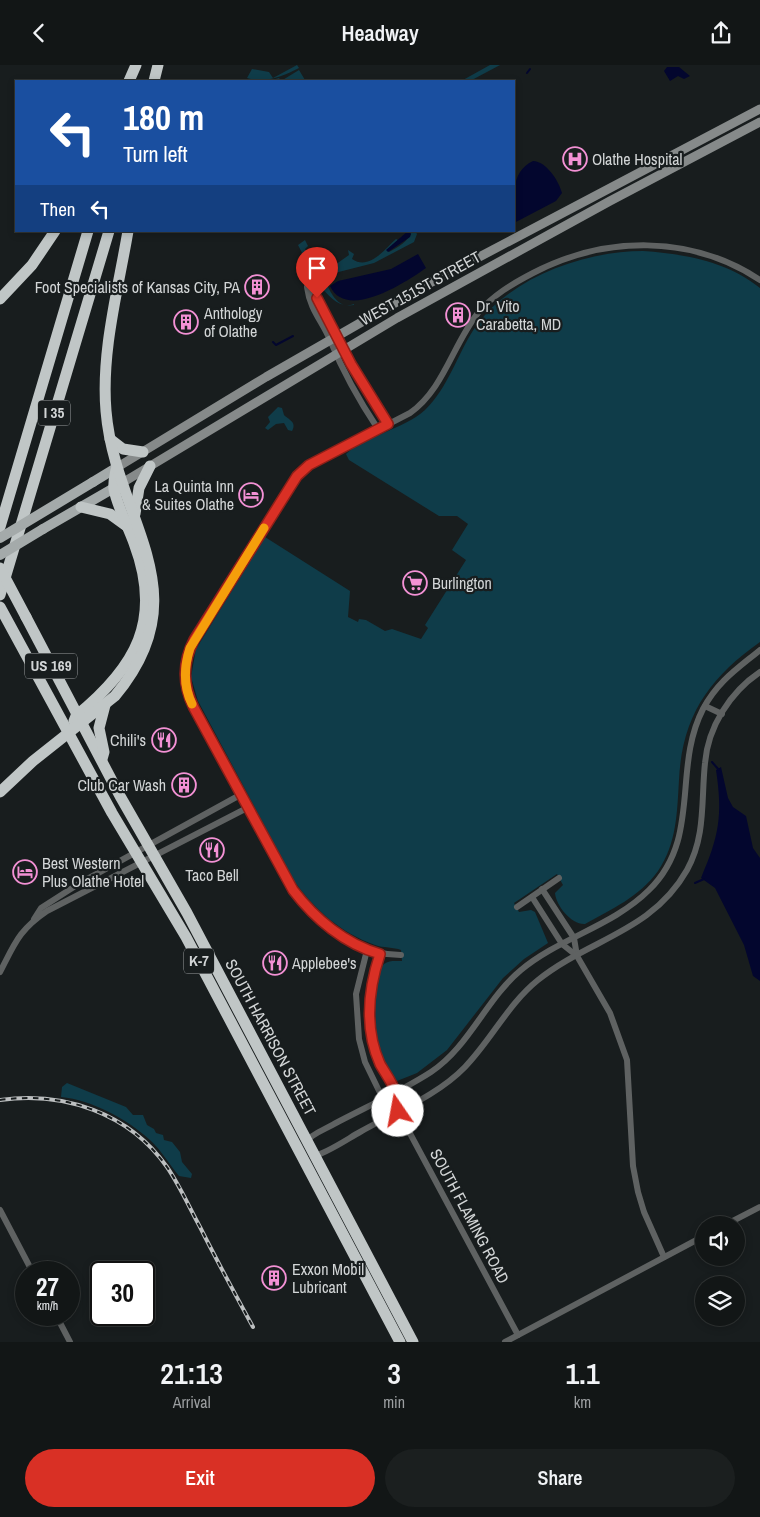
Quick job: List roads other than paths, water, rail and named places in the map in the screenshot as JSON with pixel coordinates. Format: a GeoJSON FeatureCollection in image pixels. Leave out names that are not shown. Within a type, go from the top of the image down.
{"type":"FeatureCollection","features":[{"type":"Feature","properties":{"kind":"highway"},"geometry":{"type":"LineString","coordinates":[[130,80],[137,65]]}},
{"type":"Feature","properties":{"kind":"highway"},"geometry":{"type":"LineString","coordinates":[[133,80],[137,65]]}},
{"type":"Feature","properties":{"kind":"highway"},"geometry":{"type":"LineString","coordinates":[[154,80],[158,65]]}},
{"type":"Feature","properties":{"kind":"highway"},"geometry":{"type":"LineString","coordinates":[[0,299],[32,265],[54,232]]}},
{"type":"Feature","properties":{"kind":"highway","name":"I 35"},"geometry":{"type":"LineString","coordinates":[[0,527],[88,232]]}},
{"type":"Feature","properties":{"kind":"highway","name":"I 35"},"geometry":{"type":"LineString","coordinates":[[0,595],[109,232]]}},
{"type":"Feature","properties":{"kind":"highway"},"geometry":{"type":"LineString","coordinates":[[79,720],[105,705],[126,683],[137,666],[146,646],[153,619],[155,592],[152,568],[118,485],[106,413],[105,374],[128,232]]}},
{"type":"Feature","properties":{"kind":"highway"},"geometry":{"type":"LineString","coordinates":[[110,439],[123,449],[143,452]]}},
{"type":"Feature","properties":{"kind":"highway"},"geometry":{"type":"LineString","coordinates":[[0,792],[33,761],[68,734],[117,679],[133,653],[142,628],[145,607],[144,577],[132,523],[139,488],[150,466]]}},
{"type":"Feature","properties":{"kind":"highway"},"geometry":{"type":"LineString","coordinates":[[81,507],[132,523]]}},
{"type":"Feature","properties":{"kind":"highway","name":"US 169"},"geometry":{"type":"LineString","coordinates":[[0,568],[79,720]]}},
{"type":"Feature","properties":{"kind":"highway","name":"K-7"},"geometry":{"type":"LineString","coordinates":[[0,607],[68,734]]}},
{"type":"Feature","properties":{"kind":"highway"},"geometry":{"type":"LineString","coordinates":[[101,761],[104,752],[99,728],[105,705]]}},
{"type":"Feature","properties":{"kind":"highway","name":"SOUTH HARRISON STREET"},"geometry":{"type":"LineString","coordinates":[[79,720],[156,857],[414,1342]]}},
{"type":"Feature","properties":{"kind":"highway","name":"SOUTH HARRISON STREET"},"geometry":{"type":"LineString","coordinates":[[68,734],[186,937],[400,1342]]}},
{"type":"Feature","properties":{"kind":"main road","name":"WEST 151ST STREET"},"geometry":{"type":"LineString","coordinates":[[0,538],[334,338],[477,257],[760,109]]}},
{"type":"Feature","properties":{"kind":"main road","name":"WEST 151ST STREET"},"geometry":{"type":"LineString","coordinates":[[0,555],[344,348],[542,237],[760,123]]}},
{"type":"Feature","properties":{"kind":"street"},"geometry":{"type":"LineString","coordinates":[[401,955],[380,954],[367,950],[336,932],[305,905],[286,879],[188,695],[185,671],[190,648],[300,472],[309,465],[410,413],[426,398],[454,356],[466,330],[492,299],[521,280],[564,259],[597,249],[620,245],[663,247],[720,258],[760,279]]}},
{"type":"Feature","properties":{"kind":"street"},"geometry":{"type":"LineString","coordinates":[[378,429],[356,395],[334,354],[334,338],[317,298],[307,287],[309,303],[334,338],[344,348],[360,380],[388,424]]}},
{"type":"Feature","properties":{"kind":"street"},"geometry":{"type":"LineString","coordinates":[[760,649],[724,680],[705,706],[696,725],[687,757],[683,825],[673,857],[650,890],[633,904],[562,944],[520,971],[500,991],[459,1046],[432,1071],[307,1139],[300,1153],[316,1156],[430,1094],[455,1077],[472,1060],[508,1010],[529,987],[548,972],[628,929],[650,914],[664,901],[687,870],[694,856],[702,824],[706,754],[712,734],[735,694],[760,672]]}},
{"type":"Feature","properties":{"kind":"street"},"geometry":{"type":"LineString","coordinates":[[705,706],[722,714]]}},
{"type":"Feature","properties":{"kind":"street"},"geometry":{"type":"LineString","coordinates":[[32,922],[41,908],[58,896],[148,844],[240,795]]}},
{"type":"Feature","properties":{"kind":"street"},"geometry":{"type":"LineString","coordinates":[[0,972],[20,933],[32,922],[62,904],[156,857],[247,808]]}},
{"type":"Feature","properties":{"kind":"street"},"geometry":{"type":"LineString","coordinates":[[516,907],[559,878]]}},
{"type":"Feature","properties":{"kind":"street"},"geometry":{"type":"LineString","coordinates":[[542,889],[574,938],[577,956],[610,1013],[627,1060],[634,1167],[638,1192],[644,1212],[664,1257]]}},
{"type":"Feature","properties":{"kind":"street"},"geometry":{"type":"LineString","coordinates":[[532,897],[562,944],[577,956]]}},
{"type":"Feature","properties":{"kind":"street"},"geometry":{"type":"LineString","coordinates":[[367,950],[356,994],[356,1021],[365,1062],[383,1099],[398,1111]]}},
{"type":"Feature","properties":{"kind":"street"},"geometry":{"type":"LineString","coordinates":[[380,954],[372,983],[369,1017],[375,1050],[396,1091],[398,1111]]}},
{"type":"Feature","properties":{"kind":"street","name":"SOUTH FLAMING ROAD"},"geometry":{"type":"LineString","coordinates":[[398,1111],[518,1335]]}},
{"type":"Feature","properties":{"kind":"street"},"geometry":{"type":"LineString","coordinates":[[742,1216],[760,1207]]}},
{"type":"Feature","properties":{"kind":"street"},"geometry":{"type":"LineString","coordinates":[[0,1210],[27,1261]]}},
{"type":"Feature","properties":{"kind":"street"},"geometry":{"type":"LineString","coordinates":[[505,1342],[695,1241]]}},
{"type":"Feature","properties":{"kind":"street"},"geometry":{"type":"LineString","coordinates":[[62,1326],[70,1342]]}},
{"type":"Feature","properties":{"kind":"water"},"geometry":{"type":"Polygon","coordinates":[[[667,67],[679,67],[690,76],[684,79],[678,76],[670,81],[664,71],[667,67]]]}},
{"type":"Feature","properties":{"kind":"water"},"geometry":{"type":"Polygon","coordinates":[[[533,161],[543,164],[551,172],[562,193],[556,201],[515,222],[515,184],[525,166],[533,161]]]}},
{"type":"Feature","properties":{"kind":"water"},"geometry":{"type":"Polygon","coordinates":[[[407,232],[411,234],[410,237],[388,252],[386,250],[407,232]]]}},
{"type":"Feature","properties":{"kind":"water"},"geometry":{"type":"Polygon","coordinates":[[[418,254],[426,268],[391,290],[376,296],[362,300],[349,300],[338,296],[330,286],[338,281],[391,269],[418,254]]]}},
{"type":"Feature","properties":{"kind":"water"},"geometry":{"type":"Polygon","coordinates":[[[721,767],[728,798],[733,807],[746,816],[753,848],[760,858],[760,981],[753,976],[744,945],[715,888],[701,878],[716,837],[719,800],[716,770],[721,767]]]}},
{"type":"Feature","properties":{"kind":"waterway"},"geometry":{"type":"LineString","coordinates":[[527,73],[530,69]]}},
{"type":"Feature","properties":{"kind":"waterway"},"geometry":{"type":"LineString","coordinates":[[273,342],[276,345],[293,336]]}},
{"type":"Feature","properties":{"kind":"waterway"},"geometry":{"type":"LineString","coordinates":[[712,762],[719,770]]}},
{"type":"Feature","properties":{"kind":"waterway"},"geometry":{"type":"LineString","coordinates":[[695,883],[704,879]]}},
{"type":"Feature","properties":{"kind":"railway"},"geometry":{"type":"LineString","coordinates":[[0,1100],[48,1099],[71,1103],[93,1110],[114,1120],[134,1132],[152,1148],[176,1182],[253,1327]]}},
{"type":"Feature","properties":{"kind":"place","name":"Olathe Hospital"},"geometry":{"type":"Point","coordinates":[575,159]}},
{"type":"Feature","properties":{"kind":"place","name":"Foot Specialists of Kansas City, PA"},"geometry":{"type":"Point","coordinates":[257,287]}},
{"type":"Feature","properties":{"kind":"place","name":"Dr. Vito Carabetta, MD"},"geometry":{"type":"Point","coordinates":[458,315]}},
{"type":"Feature","properties":{"kind":"place","name":"Anthology of Olathe"},"geometry":{"type":"Point","coordinates":[186,322]}},
{"type":"Feature","properties":{"kind":"place","name":"La Quinta Inn & Suites Olathe"},"geometry":{"type":"Point","coordinates":[251,495]}},
{"type":"Feature","properties":{"kind":"place","name":"Burlington"},"geometry":{"type":"Point","coordinates":[415,583]}},
{"type":"Feature","properties":{"kind":"place","name":"Chili's"},"geometry":{"type":"Point","coordinates":[164,740]}},
{"type":"Feature","properties":{"kind":"place","name":"Club Car Wash"},"geometry":{"type":"Point","coordinates":[184,785]}},
{"type":"Feature","properties":{"kind":"place","name":"Taco Bell"},"geometry":{"type":"Point","coordinates":[212,850]}},
{"type":"Feature","properties":{"kind":"place","name":"Best Western Plus Olathe Hotel"},"geometry":{"type":"Point","coordinates":[25,872]}},
{"type":"Feature","properties":{"kind":"place","name":"Applebee's"},"geometry":{"type":"Point","coordinates":[275,963]}},
{"type":"Feature","properties":{"kind":"place","name":"Exxon Mobil Lubricant"},"geometry":{"type":"Point","coordinates":[274,1278]}}]}
